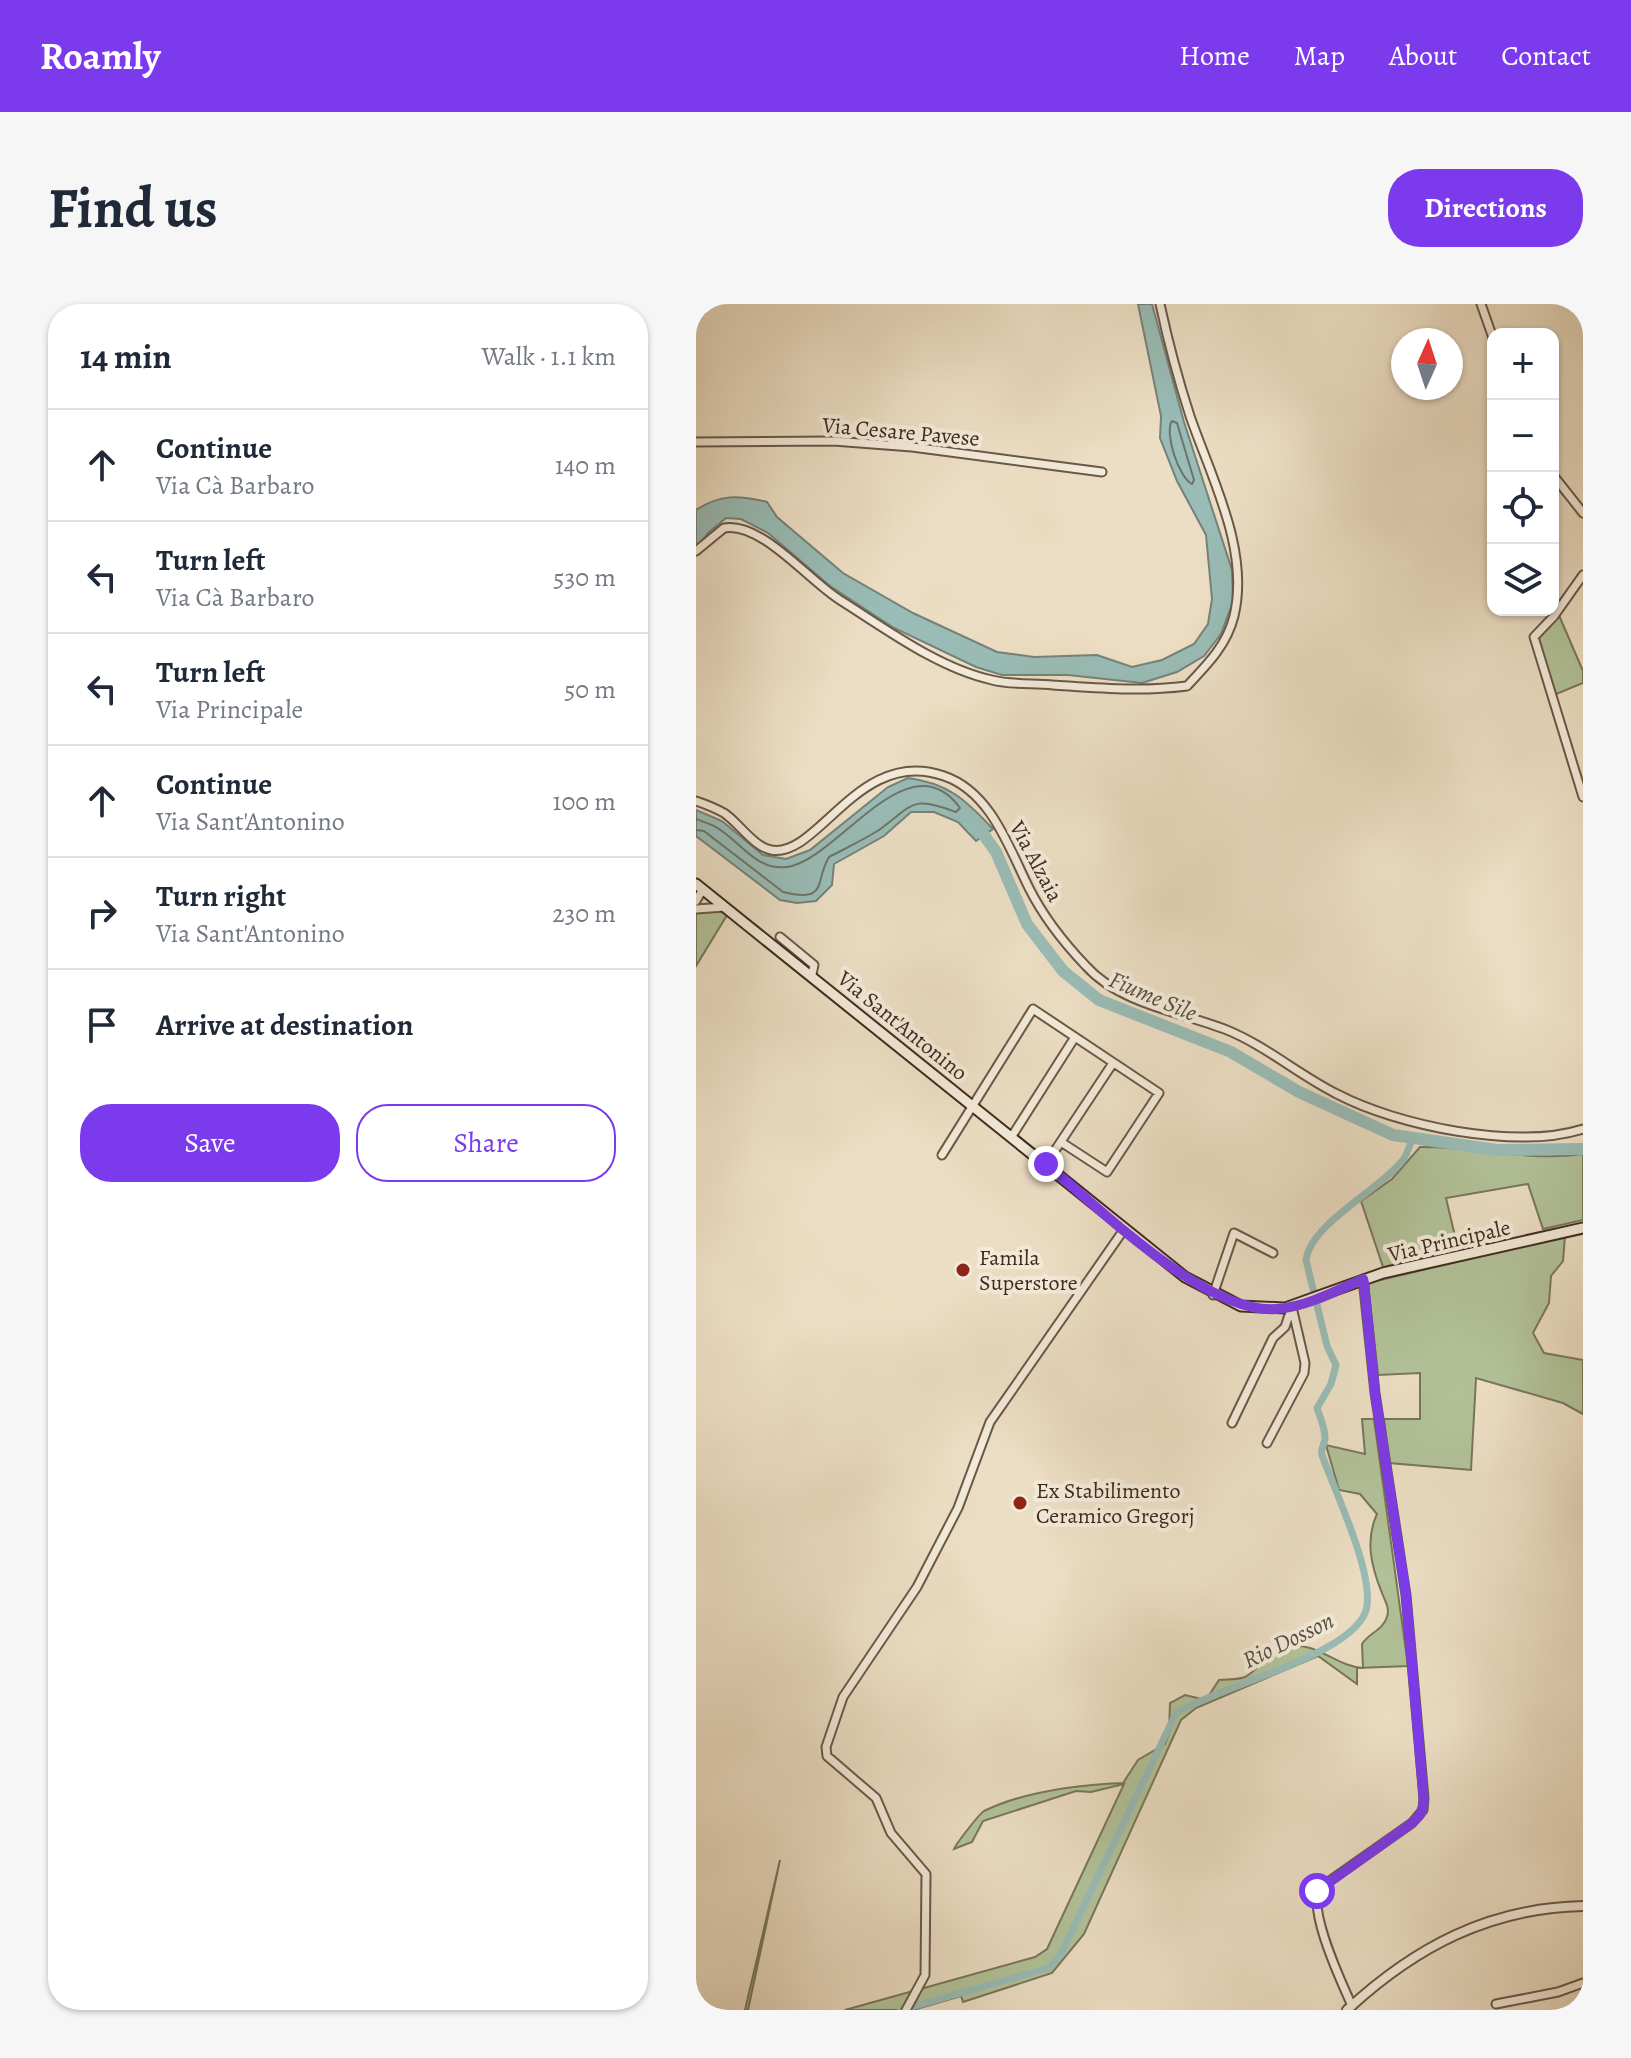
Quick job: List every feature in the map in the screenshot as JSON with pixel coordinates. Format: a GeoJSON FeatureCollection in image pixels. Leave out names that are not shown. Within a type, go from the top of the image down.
{"type":"FeatureCollection","features":[{"type":"Feature","properties":{"kind":"main road","name":"Via Sant'Antonino"},"geometry":{"type":"LineString","coordinates":[[700,886],[1185,1277],[1213,1295],[1249,1308],[1292,1307],[1325,1295]]}},
{"type":"Feature","properties":{"kind":"main road","name":"Via Principale"},"geometry":{"type":"LineString","coordinates":[[1325,1295],[1363,1279],[1583,1228]]}},
{"type":"Feature","properties":{"kind":"street"},"geometry":{"type":"LineString","coordinates":[[696,551],[724,528],[744,528],[771,545],[825,591],[872,620],[956,667],[993,681],[1134,692],[1187,686],[1227,638],[1234,617],[1238,577],[1225,516],[1187,407],[1160,304]]}},
{"type":"Feature","properties":{"kind":"street"},"geometry":{"type":"LineString","coordinates":[[1481,304],[1489,328]]}},
{"type":"Feature","properties":{"kind":"street","name":"Via Cesare Pavese"},"geometry":{"type":"LineString","coordinates":[[696,442],[833,441],[912,447],[1102,472]]}},
{"type":"Feature","properties":{"kind":"street"},"geometry":{"type":"LineString","coordinates":[[1559,483],[1583,513]]}},
{"type":"Feature","properties":{"kind":"street"},"geometry":{"type":"LineString","coordinates":[[1583,575],[1534,637],[1583,797]]}},
{"type":"Feature","properties":{"kind":"street","name":"Via Alzaia"},"geometry":{"type":"LineString","coordinates":[[696,801],[722,812],[763,846],[779,850],[800,840],[885,775],[918,770],[944,776],[964,786],[1002,830],[1041,909],[1083,964],[1111,987],[1235,1033],[1367,1109],[1441,1127],[1504,1136],[1559,1135],[1583,1129]]}},
{"type":"Feature","properties":{"kind":"street"},"geometry":{"type":"LineString","coordinates":[[696,901],[700,886]]}},
{"type":"Feature","properties":{"kind":"street"},"geometry":{"type":"LineString","coordinates":[[696,909],[727,907]]}},
{"type":"Feature","properties":{"kind":"street","name":"Via Sant'Antonino"},"geometry":{"type":"LineString","coordinates":[[780,937],[814,965],[812,974]]}},
{"type":"Feature","properties":{"kind":"street"},"geometry":{"type":"LineString","coordinates":[[972,1103],[1033,1009],[1159,1093],[1107,1172],[1061,1142]]}},
{"type":"Feature","properties":{"kind":"street"},"geometry":{"type":"LineString","coordinates":[[1012,1136],[1075,1037]]}},
{"type":"Feature","properties":{"kind":"street"},"geometry":{"type":"LineString","coordinates":[[1046,1164],[1113,1063]]}},
{"type":"Feature","properties":{"kind":"street","name":"Via Sant'Antonino"},"geometry":{"type":"LineString","coordinates":[[942,1155],[972,1103]]}},
{"type":"Feature","properties":{"kind":"street"},"geometry":{"type":"LineString","coordinates":[[908,2006],[925,1975],[928,1883],[922,1866],[891,1833],[876,1798],[827,1756],[826,1747],[843,1697],[917,1587],[958,1508],[990,1422],[1125,1228]]}},
{"type":"Feature","properties":{"kind":"street"},"geometry":{"type":"LineString","coordinates":[[1213,1295],[1234,1233],[1273,1253]]}},
{"type":"Feature","properties":{"kind":"street"},"geometry":{"type":"LineString","coordinates":[[1363,1279],[1375,1393],[1408,1610],[1424,1803],[1420,1815],[1412,1823],[1321,1887],[1316,1895],[1318,1913],[1350,2008],[1412,1957],[1471,1926],[1524,1911],[1583,1906]]}},
{"type":"Feature","properties":{"kind":"street"},"geometry":{"type":"LineString","coordinates":[[1232,1423],[1273,1338],[1285,1327],[1292,1307]]}},
{"type":"Feature","properties":{"kind":"street"},"geometry":{"type":"LineString","coordinates":[[1267,1443],[1304,1373],[1305,1363],[1292,1307]]}},
{"type":"Feature","properties":{"kind":"street"},"geometry":{"type":"LineString","coordinates":[[1496,2004],[1583,1983]]}},
{"type":"Feature","properties":{"kind":"green space"},"geometry":{"type":"Polygon","coordinates":[[[1559,615],[1583,671],[1583,683],[1554,695],[1535,634],[1559,615]]]}},
{"type":"Feature","properties":{"kind":"green space"},"geometry":{"type":"Polygon","coordinates":[[[717,909],[727,915],[696,966],[696,911],[717,909]]]}},
{"type":"Feature","properties":{"kind":"green space"},"geometry":{"type":"Polygon","coordinates":[[[1420,1147],[1542,1156],[1583,1154],[1583,1220],[1543,1229],[1528,1184],[1446,1198],[1458,1249],[1383,1267],[1361,1201],[1392,1179],[1420,1147]]]}},
{"type":"Feature","properties":{"kind":"green space"},"geometry":{"type":"Polygon","coordinates":[[[1565,1236],[1563,1261],[1551,1276],[1549,1303],[1533,1333],[1544,1353],[1583,1360],[1583,1414],[1563,1403],[1476,1378],[1471,1470],[1389,1463],[1384,1419],[1420,1419],[1420,1373],[1378,1375],[1368,1283],[1565,1236]]]}},
{"type":"Feature","properties":{"kind":"green space"},"geometry":{"type":"Polygon","coordinates":[[[1362,1419],[1374,1419],[1408,1666],[1363,1668],[1362,1644],[1382,1625],[1388,1614],[1371,1553],[1371,1534],[1377,1514],[1360,1494],[1339,1490],[1326,1445],[1365,1454],[1362,1419]]]}},
{"type":"Feature","properties":{"kind":"green space"},"geometry":{"type":"Polygon","coordinates":[[[1306,1647],[1362,1668],[1357,1668],[1357,1684],[1318,1656],[1196,1708],[1181,1720],[1084,1934],[1052,1973],[963,2002],[961,1996],[913,2010],[845,2010],[1035,1957],[1047,1949],[1124,1784],[1091,1792],[1076,1791],[983,1821],[972,1842],[954,1849],[984,1811],[1017,1798],[1052,1790],[1123,1783],[1138,1760],[1165,1744],[1169,1733],[1170,1703],[1185,1695],[1206,1700],[1219,1680],[1245,1677],[1279,1649],[1306,1647]]]}},
{"type":"Feature","properties":{"kind":"green space"},"geometry":{"type":"Polygon","coordinates":[[[780,1860],[748,2010],[745,2010],[780,1860]]]}},
{"type":"Feature","properties":{"kind":"water"},"geometry":{"type":"Polygon","coordinates":[[[1138,304],[1152,304],[1184,422],[1232,570],[1233,602],[1221,634],[1204,656],[1177,672],[1142,683],[1068,675],[1002,675],[976,667],[894,628],[830,586],[768,533],[741,519],[726,518],[708,533],[696,549],[696,510],[722,499],[739,497],[757,500],[767,502],[777,517],[843,573],[913,613],[997,652],[1034,657],[1097,655],[1132,667],[1162,660],[1194,644],[1208,624],[1212,599],[1206,535],[1177,481],[1160,438],[1161,416],[1138,304]]]}},
{"type":"Feature","properties":{"kind":"water"},"geometry":{"type":"Polygon","coordinates":[[[908,778],[934,784],[955,794],[993,829],[976,841],[958,822],[934,812],[911,812],[884,836],[834,864],[832,885],[816,901],[797,903],[780,900],[696,836],[696,810],[722,821],[763,855],[786,859],[810,850],[888,787],[908,778]]]}},
{"type":"Feature","properties":{"kind":"waterway","name":"Fiume Sile"},"geometry":{"type":"LineString","coordinates":[[976,824],[996,852],[1027,924],[1063,971],[1099,1000],[1231,1052],[1299,1092],[1393,1135],[1497,1150],[1583,1149]]}},
{"type":"Feature","properties":{"kind":"waterway","name":"Rio Dosson"},"geometry":{"type":"LineString","coordinates":[[901,2010],[1048,1968],[1060,1956],[1176,1713],[1314,1654],[1359,1623],[1367,1606],[1364,1572],[1322,1455],[1325,1434],[1317,1408],[1331,1384],[1336,1365],[1327,1346],[1306,1260],[1320,1233],[1403,1160],[1413,1137]]}},
{"type":"Feature","properties":{"kind":"place","name":"Famila Superstore"},"geometry":{"type":"Point","coordinates":[963,1270]}},
{"type":"Feature","properties":{"kind":"place","name":"Ex Stabilimento Ceramico Gregorj"},"geometry":{"type":"Point","coordinates":[1020,1503]}},
{"type":"Feature","properties":{"kind":"route"},"geometry":{"type":"LineString","coordinates":[[1046,1164],[1185,1277],[1228,1302],[1258,1309],[1285,1308],[1309,1302],[1363,1279],[1375,1393],[1397,1516],[1415,1670],[1424,1803],[1420,1815],[1412,1823],[1317,1891]]}}]}
